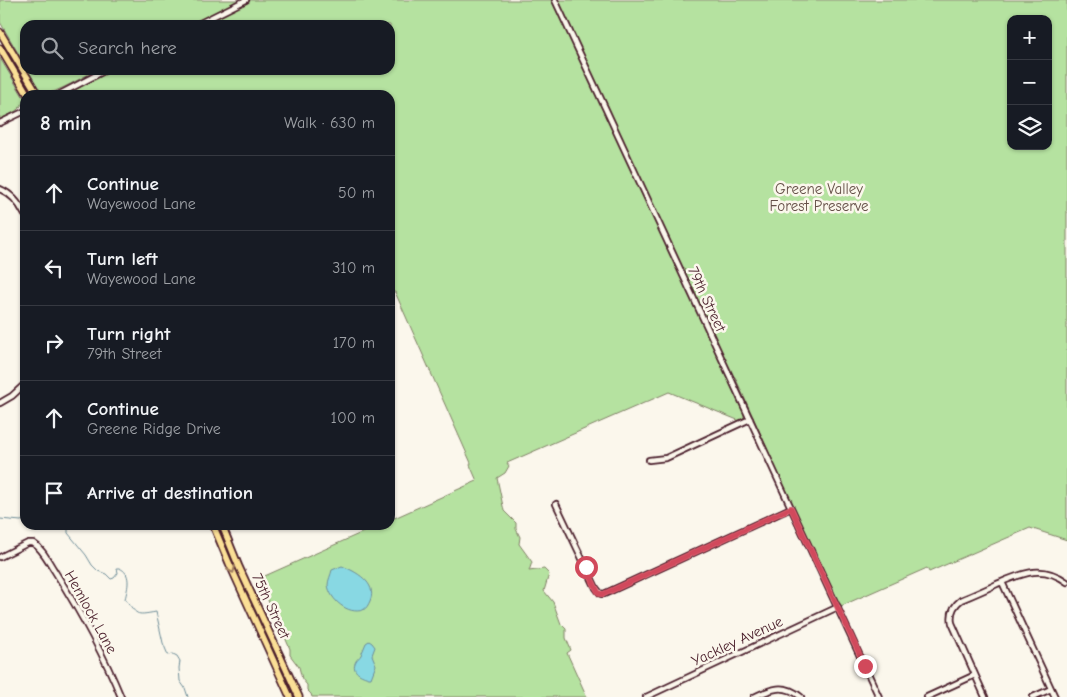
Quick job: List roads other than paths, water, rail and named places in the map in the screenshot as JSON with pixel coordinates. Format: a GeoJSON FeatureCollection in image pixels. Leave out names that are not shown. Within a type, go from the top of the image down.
{"type":"FeatureCollection","features":[{"type":"Feature","properties":{"kind":"main road"},"geometry":{"type":"LineString","coordinates":[[0,32],[20,65]]}},
{"type":"Feature","properties":{"kind":"main road"},"geometry":{"type":"LineString","coordinates":[[0,48],[25,90]]}},
{"type":"Feature","properties":{"kind":"main road"},"geometry":{"type":"LineString","coordinates":[[26,75],[35,90]]}},
{"type":"Feature","properties":{"kind":"main road","name":"75th Street"},"geometry":{"type":"LineString","coordinates":[[215,530],[290,697]]}},
{"type":"Feature","properties":{"kind":"main road","name":"75th Street"},"geometry":{"type":"LineString","coordinates":[[224,530],[299,697]]}},
{"type":"Feature","properties":{"kind":"street"},"geometry":{"type":"LineString","coordinates":[[206,20],[246,0]]}},
{"type":"Feature","properties":{"kind":"street","name":"79th Street"},"geometry":{"type":"LineString","coordinates":[[555,0],[879,697]]}},
{"type":"Feature","properties":{"kind":"street"},"geometry":{"type":"LineString","coordinates":[[68,90],[96,75]]}},
{"type":"Feature","properties":{"kind":"street"},"geometry":{"type":"LineString","coordinates":[[0,123],[20,113]]}},
{"type":"Feature","properties":{"kind":"street"},"geometry":{"type":"LineString","coordinates":[[0,189],[14,198],[20,206]]}},
{"type":"Feature","properties":{"kind":"street"},"geometry":{"type":"LineString","coordinates":[[0,403],[20,389]]}},
{"type":"Feature","properties":{"kind":"street"},"geometry":{"type":"LineString","coordinates":[[649,460],[666,458],[750,419]]}},
{"type":"Feature","properties":{"kind":"street"},"geometry":{"type":"LineString","coordinates":[[556,504],[600,594],[604,594],[791,508]]}},
{"type":"Feature","properties":{"kind":"street","name":"Hemlock Lane"},"geometry":{"type":"LineString","coordinates":[[0,557],[28,543],[33,543],[41,550],[67,590],[91,634],[121,697]]}},
{"type":"Feature","properties":{"kind":"street"},"geometry":{"type":"LineString","coordinates":[[985,697],[952,624],[952,611],[956,605],[961,600],[1021,574],[1038,571],[1053,574],[1067,582]]}},
{"type":"Feature","properties":{"kind":"street"},"geometry":{"type":"LineString","coordinates":[[1002,582],[1055,697]]}},
{"type":"Feature","properties":{"kind":"street","name":"Yackley Avenue"},"geometry":{"type":"LineString","coordinates":[[646,697],[838,607]]}},
{"type":"Feature","properties":{"kind":"street"},"geometry":{"type":"LineString","coordinates":[[927,697],[975,675]]}},
{"type":"Feature","properties":{"kind":"street"},"geometry":{"type":"LineString","coordinates":[[754,697],[772,689],[780,688],[801,697]]}},
{"type":"Feature","properties":{"kind":"street"},"geometry":{"type":"LineString","coordinates":[[1033,697],[1051,689]]}},
{"type":"Feature","properties":{"kind":"water"},"geometry":{"type":"Polygon","coordinates":[[[342,566],[359,575],[368,583],[371,589],[370,601],[363,610],[357,611],[346,608],[336,601],[329,591],[328,583],[332,570],[342,566]]]}},
{"type":"Feature","properties":{"kind":"water"},"geometry":{"type":"Polygon","coordinates":[[[369,641],[375,647],[372,655],[376,665],[371,678],[360,675],[355,668],[356,661],[369,641]]]}},
{"type":"Feature","properties":{"kind":"waterway"},"geometry":{"type":"LineString","coordinates":[[0,519],[20,521]]}},
{"type":"Feature","properties":{"kind":"waterway"},"geometry":{"type":"LineString","coordinates":[[68,530],[68,533],[98,571],[106,574],[111,579],[118,573],[117,568],[126,573],[128,581],[125,599],[137,613],[156,612],[163,643],[168,655],[173,654],[180,661],[180,681],[188,697]]}},
{"type":"Feature","properties":{"kind":"park label","name":"Greene Valley Forest Preserve"},"geometry":{"type":"Point","coordinates":[819,198]}}]}
